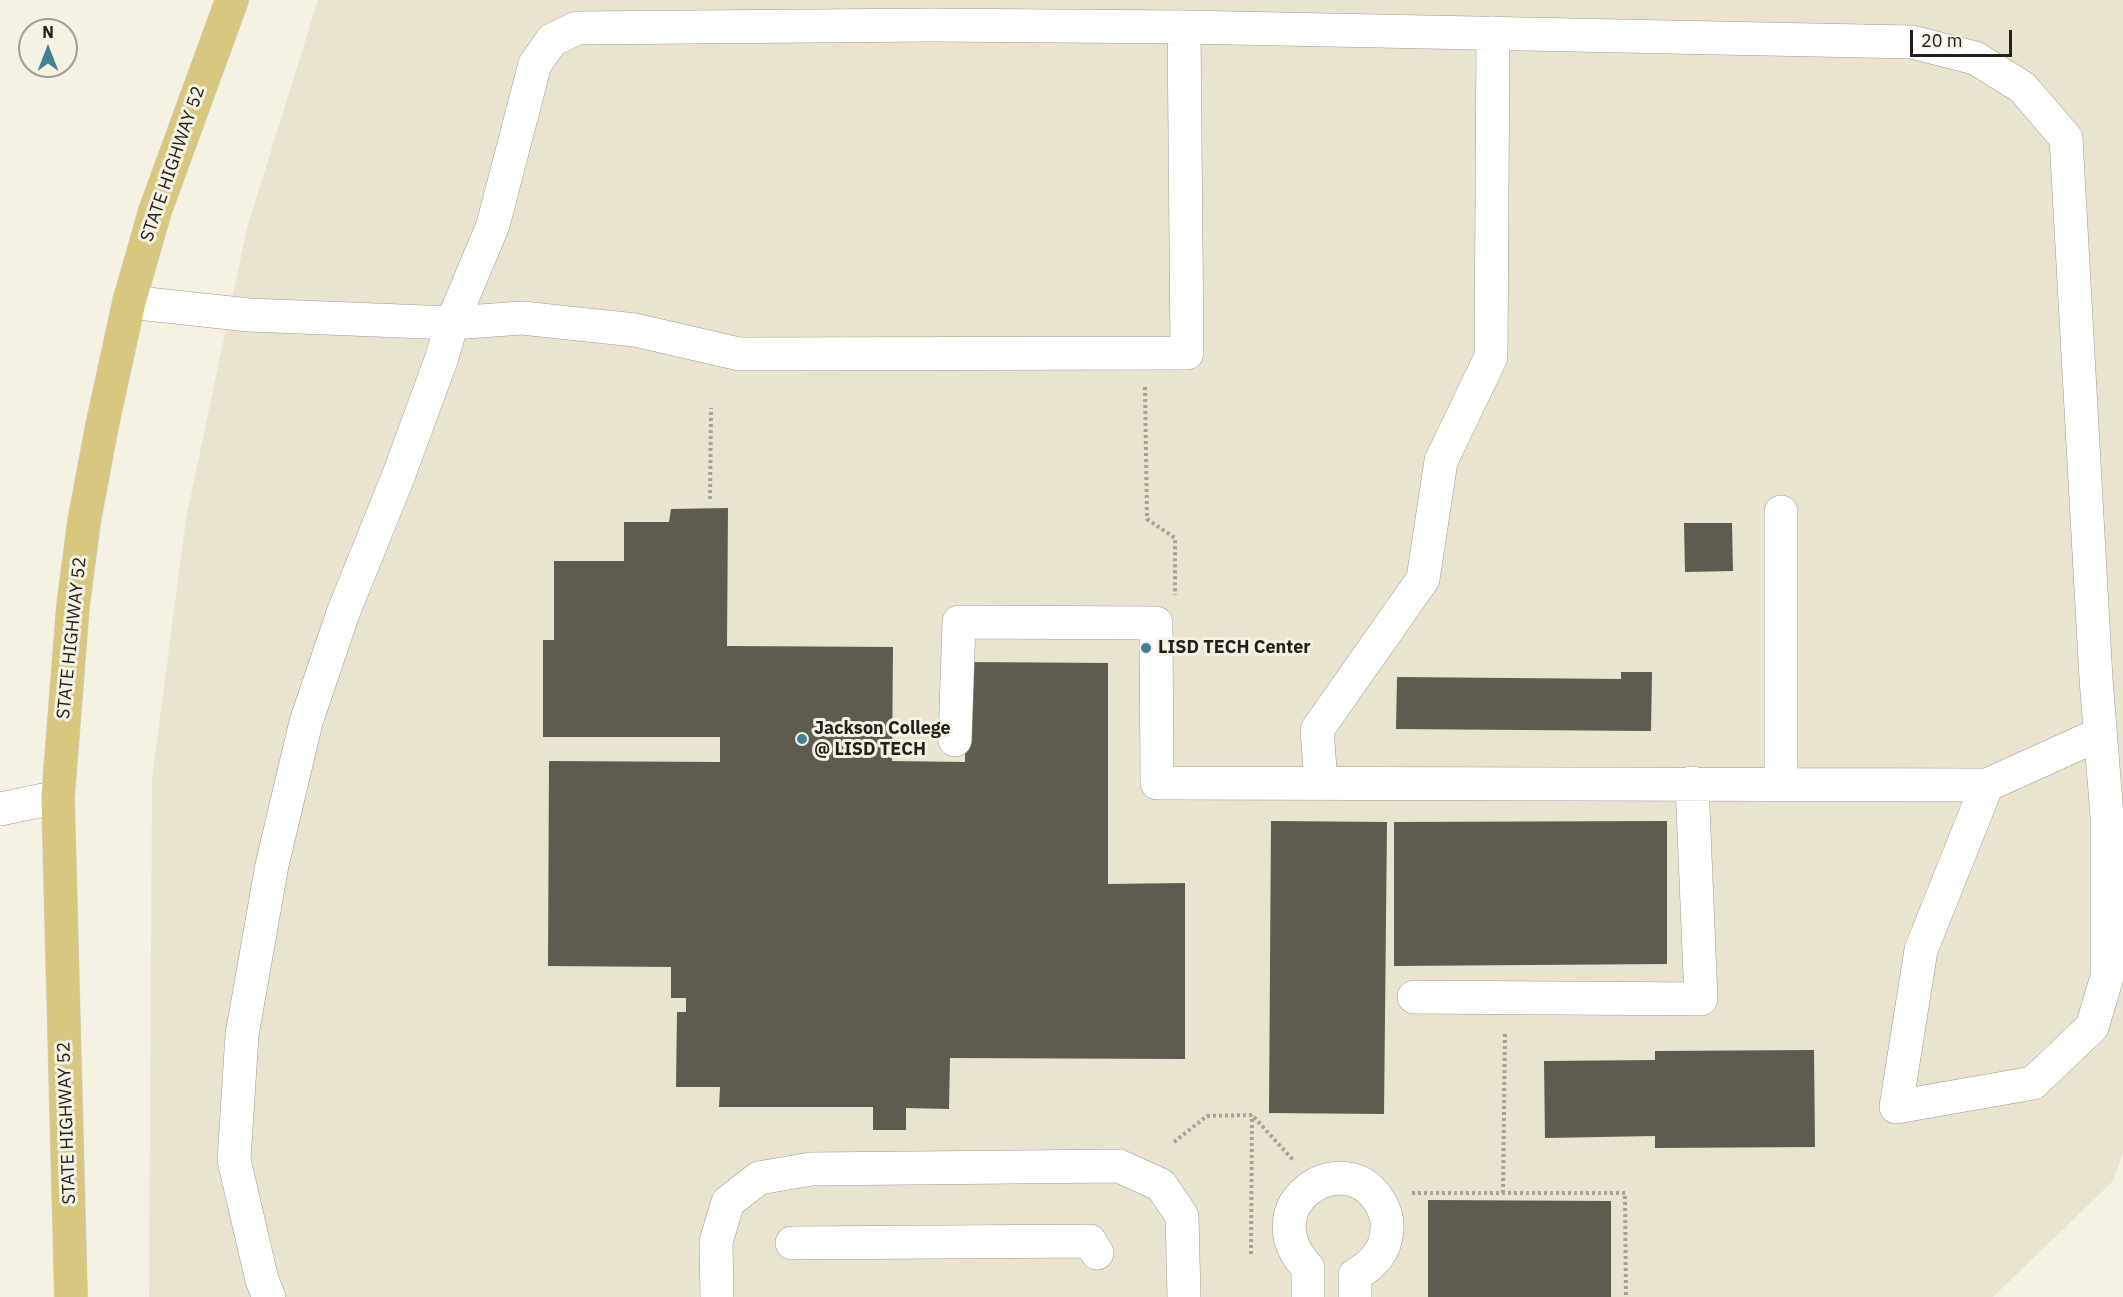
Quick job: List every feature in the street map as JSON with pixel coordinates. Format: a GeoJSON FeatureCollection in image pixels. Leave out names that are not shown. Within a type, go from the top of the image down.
{"type":"FeatureCollection","features":[{"type":"Feature","properties":{"kind":"main road","name":"STATE HIGHWAY 52"},"geometry":{"type":"LineString","coordinates":[[71,1297],[58,798],[67,672],[84,522],[129,302],[159,200],[232,0]]}},
{"type":"Feature","properties":{"kind":"lane"},"geometry":{"type":"LineString","coordinates":[[129,302],[249,315],[452,323],[522,318],[635,330],[739,354],[1187,352],[1184,27]]}},
{"type":"Feature","properties":{"kind":"lane"},"geometry":{"type":"LineString","coordinates":[[268,1297],[234,1160],[242,1035],[272,865],[306,723],[343,613],[426,403],[452,323],[493,225],[535,64],[552,40],[577,28],[1184,27],[1493,33],[1912,42],[1975,58],[2022,87],[2066,138],[2100,734],[2108,816],[2108,977],[2092,1027],[2033,1083],[1896,1107],[1921,950],[1987,785]]}},
{"type":"Feature","properties":{"kind":"lane"},"geometry":{"type":"LineString","coordinates":[[1321,782],[1317,730],[1423,579],[1441,461],[1491,357],[1493,33]]}},
{"type":"Feature","properties":{"kind":"lane"},"geometry":{"type":"LineString","coordinates":[[1781,512],[1781,783]]}},
{"type":"Feature","properties":{"kind":"lane"},"geometry":{"type":"LineString","coordinates":[[956,740],[959,622],[1156,623],[1157,783],[1987,785],[2100,734]]}},
{"type":"Feature","properties":{"kind":"lane"},"geometry":{"type":"LineString","coordinates":[[1414,997],[1701,999],[1692,783]]}},
{"type":"Feature","properties":{"kind":"lane"},"geometry":{"type":"LineString","coordinates":[[0,809],[58,798]]}},
{"type":"Feature","properties":{"kind":"lane"},"geometry":{"type":"LineString","coordinates":[[717,1297],[716,1242],[728,1202],[759,1178],[811,1169],[1119,1166],[1161,1185],[1182,1216],[1184,1297]]}},
{"type":"Feature","properties":{"kind":"lane"},"geometry":{"type":"LineString","coordinates":[[1308,1297],[1308,1268],[1297,1256],[1290,1241],[1289,1225],[1292,1209],[1313,1185],[1329,1179],[1345,1179],[1361,1184],[1374,1193],[1383,1207],[1388,1223],[1387,1239],[1382,1251],[1370,1267],[1355,1275],[1355,1297]]}},
{"type":"Feature","properties":{"kind":"lane"},"geometry":{"type":"LineString","coordinates":[[792,1243],[1090,1241],[1096,1253]]}},
{"type":"Feature","properties":{"kind":"path"},"geometry":{"type":"LineString","coordinates":[[1145,353],[1147,519],[1175,538],[1175,605]]}},
{"type":"Feature","properties":{"kind":"path"},"geometry":{"type":"LineString","coordinates":[[710,499],[711,408]]}},
{"type":"Feature","properties":{"kind":"path"},"geometry":{"type":"LineString","coordinates":[[1503,1193],[1505,1025]]}},
{"type":"Feature","properties":{"kind":"path"},"geometry":{"type":"LineString","coordinates":[[1174,1142],[1207,1116],[1252,1115],[1296,1164]]}},
{"type":"Feature","properties":{"kind":"path"},"geometry":{"type":"LineString","coordinates":[[1251,1254],[1252,1115]]}},
{"type":"Feature","properties":{"kind":"path"},"geometry":{"type":"LineString","coordinates":[[1411,1193],[1625,1193],[1626,1297]]}},
{"type":"Feature","properties":{"kind":"shaded area","name":"LISD TECH Center"},"geometry":{"type":"Polygon","coordinates":[[[318,0],[2123,0],[2123,1153],[2113,1181],[1993,1297],[149,1297],[152,778],[186,519],[247,228],[318,0]]]}},
{"type":"Feature","properties":{"kind":"building"},"geometry":{"type":"Polygon","coordinates":[[[728,508],[727,646],[893,647],[892,761],[965,762],[966,662],[1108,663],[1108,884],[1185,883],[1185,1059],[950,1058],[949,1109],[906,1108],[906,1130],[873,1130],[873,1107],[719,1107],[720,1087],[676,1087],[677,1012],[686,1012],[686,998],[671,998],[671,967],[548,966],[549,761],[720,762],[720,737],[543,737],[543,640],[554,640],[554,561],[624,561],[624,522],[669,522],[671,509],[728,508]]]}},
{"type":"Feature","properties":{"kind":"building"},"geometry":{"type":"Polygon","coordinates":[[[1684,523],[1732,523],[1733,571],[1685,572],[1684,523]]]}},
{"type":"Feature","properties":{"kind":"building"},"geometry":{"type":"Polygon","coordinates":[[[1621,672],[1652,672],[1651,731],[1396,729],[1397,677],[1621,679],[1621,672]]]}},
{"type":"Feature","properties":{"kind":"building"},"geometry":{"type":"Polygon","coordinates":[[[1271,821],[1387,822],[1384,1114],[1269,1113],[1271,821]]]}},
{"type":"Feature","properties":{"kind":"building"},"geometry":{"type":"Polygon","coordinates":[[[1667,821],[1667,964],[1394,966],[1394,822],[1667,821]]]}},
{"type":"Feature","properties":{"kind":"building"},"geometry":{"type":"Polygon","coordinates":[[[1814,1050],[1815,1147],[1655,1148],[1655,1136],[1545,1138],[1544,1061],[1655,1060],[1655,1051],[1814,1050]]]}},
{"type":"Feature","properties":{"kind":"building"},"geometry":{"type":"Polygon","coordinates":[[[1428,1200],[1611,1201],[1611,1297],[1428,1297],[1428,1200]]]}},
{"type":"Feature","properties":{"kind":"place","name":"LISD TECH Center"},"geometry":{"type":"Point","coordinates":[1146,648]}},
{"type":"Feature","properties":{"kind":"place","name":"Jackson College @ LISD TECH"},"geometry":{"type":"Point","coordinates":[802,739]}}]}
